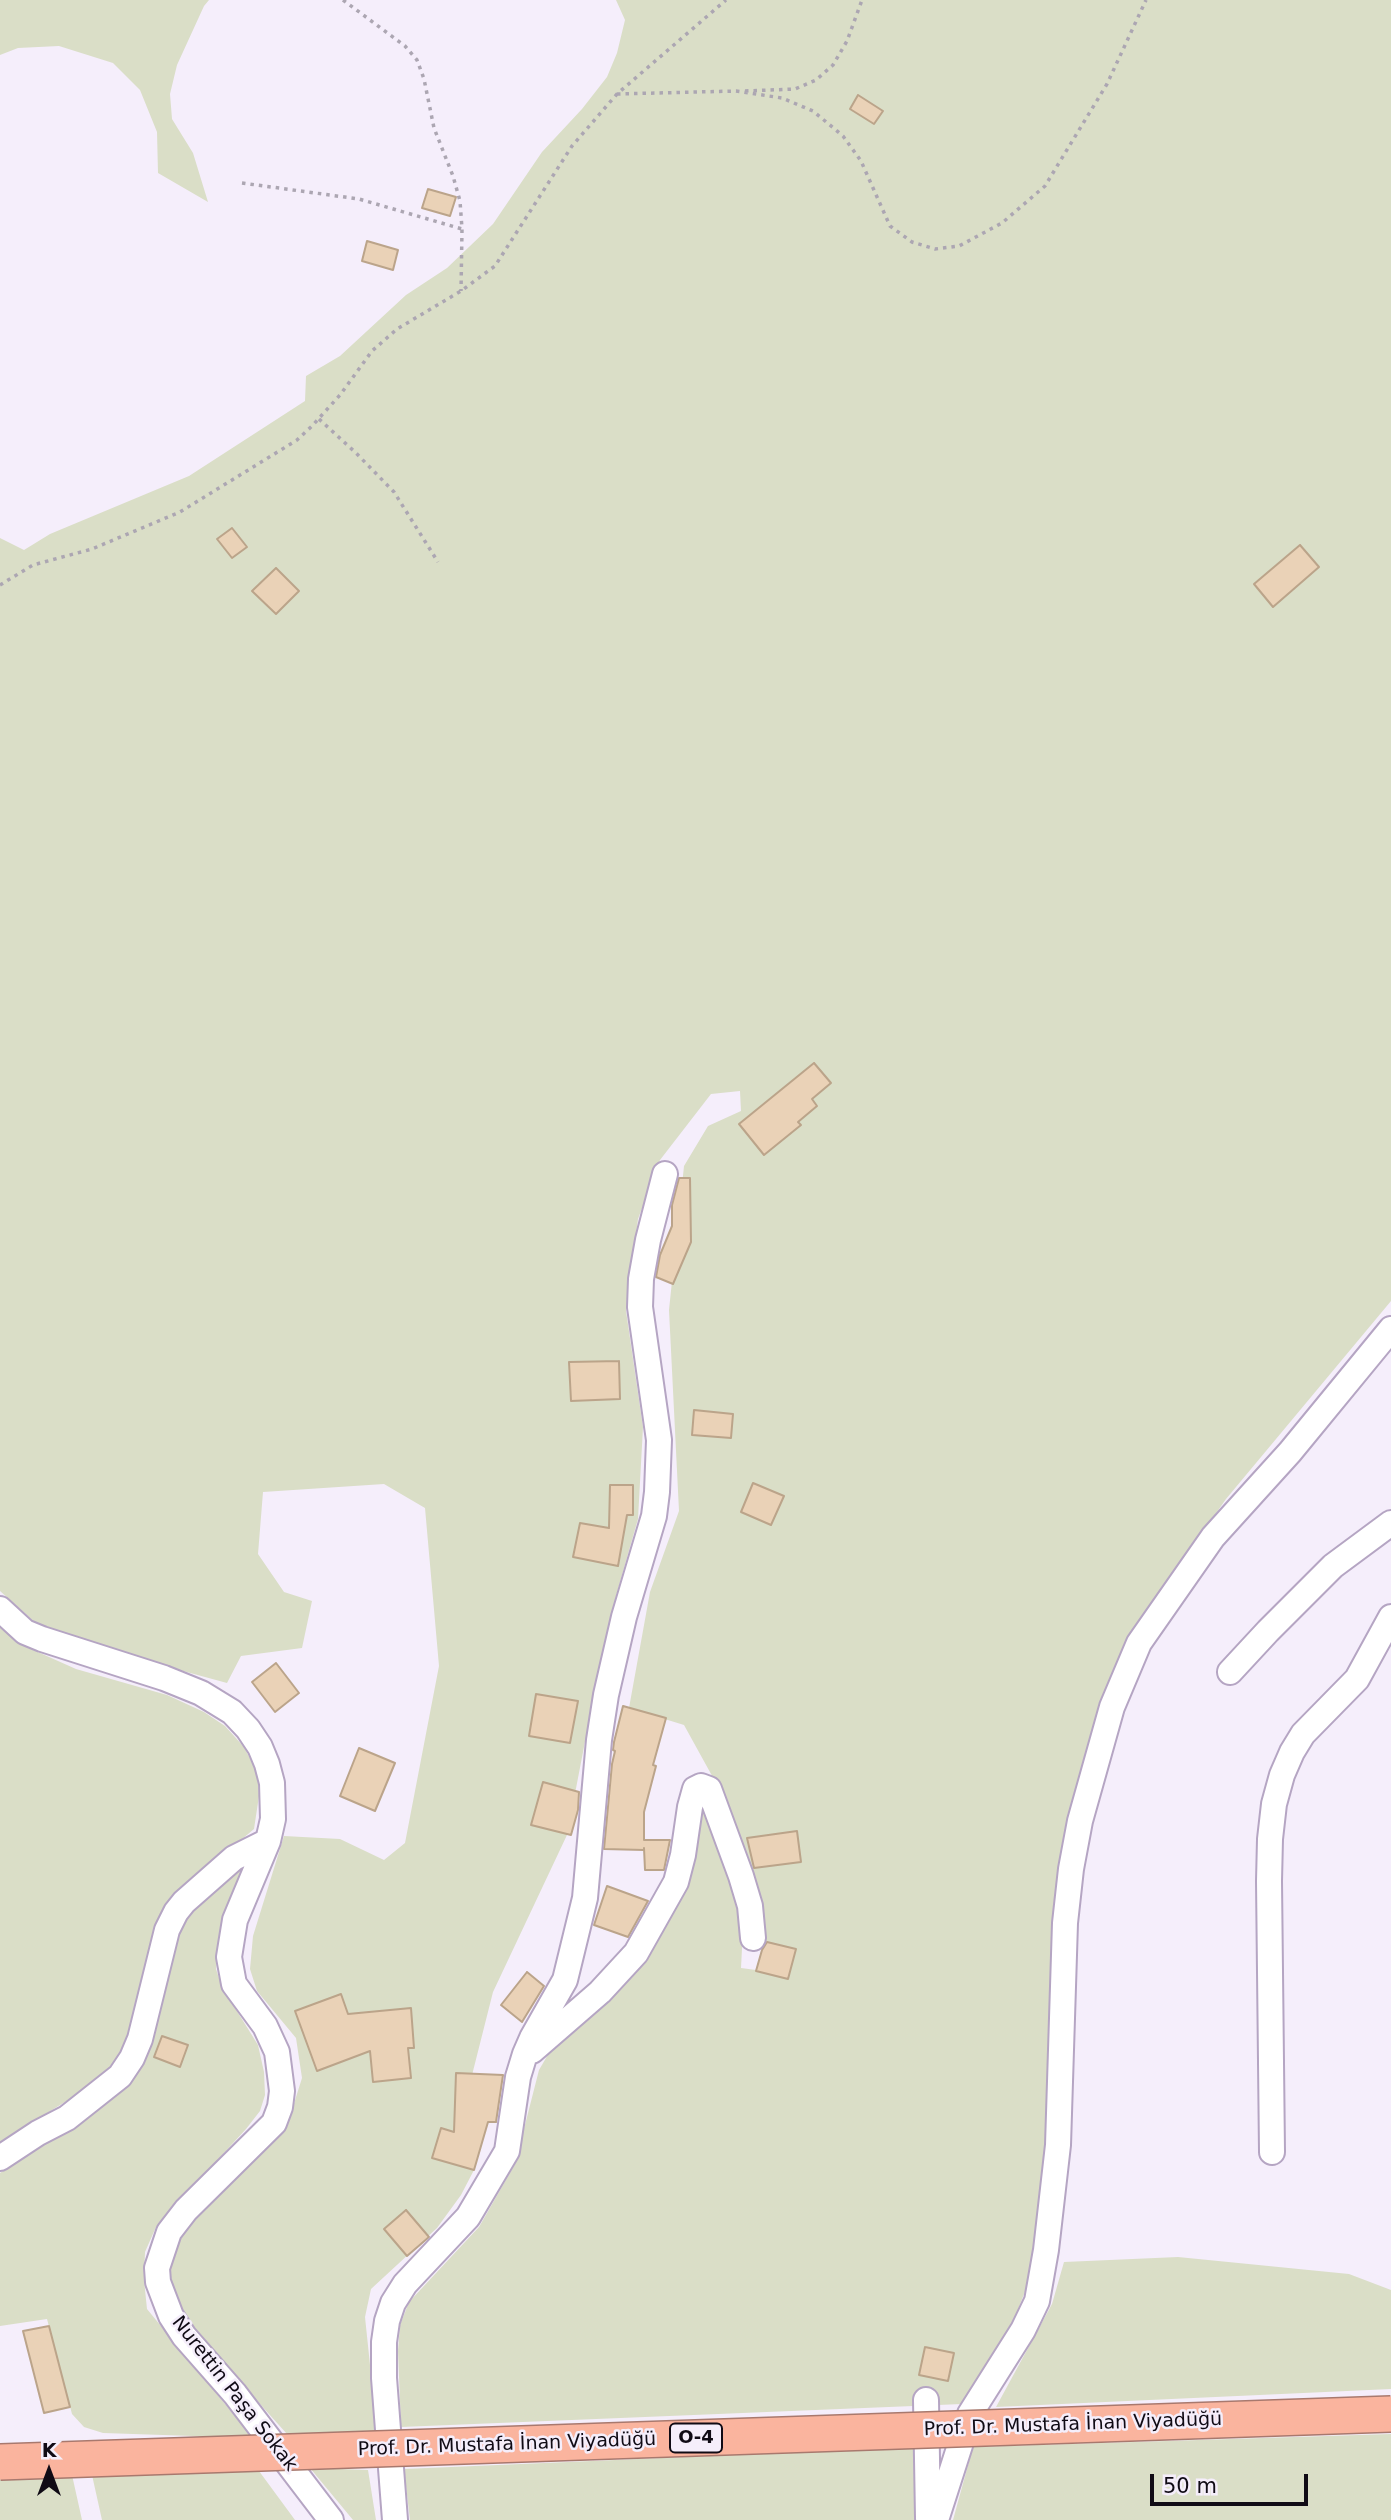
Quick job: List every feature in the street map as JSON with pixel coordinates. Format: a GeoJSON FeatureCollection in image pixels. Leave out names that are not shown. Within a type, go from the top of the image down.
{"type":"FeatureCollection","features":[{"type":"Feature","properties":{"kind":"highway","name":"Prof. Dr. Mustafa İnan Viyadüğü"},"geometry":{"type":"LineString","coordinates":[[0,2462],[1391,2414]]}},
{"type":"Feature","properties":{"kind":"street"},"geometry":{"type":"LineString","coordinates":[[395,2520],[384,2378],[387,2321],[393,2303],[405,2284],[468,2217],[507,2151],[518,2077],[532,2038],[565,1980],[573,1957],[585,1898],[599,1740],[606,1695],[624,1617],[654,1516],[657,1492],[659,1440],[640,1307],[641,1279],[648,1240],[665,1174]]}},
{"type":"Feature","properties":{"kind":"street"},"geometry":{"type":"LineString","coordinates":[[936,2520],[970,2414],[1023,2330],[1037,2301],[1046,2250],[1058,2145],[1065,1923],[1071,1870],[1080,1821],[1116,1696],[1139,1643],[1213,1537],[1290,1452],[1391,1329]]}},
{"type":"Feature","properties":{"kind":"street"},"geometry":{"type":"LineString","coordinates":[[1230,1672],[1333,1566],[1391,1522]]}},
{"type":"Feature","properties":{"kind":"street","name":"Nurettin Paşa Sokak"},"geometry":{"type":"LineString","coordinates":[[0,1609],[25,1632],[201,1693],[232,1712],[248,1729],[267,1764],[274,1804],[268,1841],[235,1920],[229,1957],[234,1984],[265,2026],[274,2044],[281,2069],[280,2107],[274,2123],[186,2210],[169,2232],[157,2268],[158,2282],[171,2316],[184,2336],[235,2394],[331,2520]]}},
{"type":"Feature","properties":{"kind":"street"},"geometry":{"type":"LineString","coordinates":[[1272,2152],[1269,1881],[1274,1804],[1282,1775],[1303,1734],[1357,1679],[1391,1617]]}},
{"type":"Feature","properties":{"kind":"street"},"geometry":{"type":"LineString","coordinates":[[524,2058],[600,1992],[636,1953],[676,1882],[690,1807],[695,1789],[701,1786],[709,1790],[741,1876],[750,1906],[753,1938]]}},
{"type":"Feature","properties":{"kind":"street"},"geometry":{"type":"LineString","coordinates":[[0,2158],[67,2118],[120,2076],[140,2039],[167,1930],[176,1912],[234,1858],[268,1841]]}},
{"type":"Feature","properties":{"kind":"street"},"geometry":{"type":"LineString","coordinates":[[926,2400],[928,2520]]}},
{"type":"Feature","properties":{"kind":"path"},"geometry":{"type":"LineString","coordinates":[[343,0],[405,46],[417,60],[424,79],[434,128],[460,201],[461,291]]}},
{"type":"Feature","properties":{"kind":"path"},"geometry":{"type":"LineString","coordinates":[[0,585],[33,565],[92,549],[180,512],[297,440],[340,395],[372,351],[397,329],[461,291],[495,266],[572,146],[617,94],[726,0]]}},
{"type":"Feature","properties":{"kind":"path"},"geometry":{"type":"LineString","coordinates":[[617,94],[795,89],[816,79],[832,65],[847,41],[862,0]]}},
{"type":"Feature","properties":{"kind":"path"},"geometry":{"type":"LineString","coordinates":[[736,91],[782,98],[813,111],[843,136],[861,161],[890,226],[912,242],[935,248],[959,246],[1002,223],[1045,186],[1107,84],[1146,0]]}},
{"type":"Feature","properties":{"kind":"path"},"geometry":{"type":"LineString","coordinates":[[242,183],[359,199],[462,229]]}},
{"type":"Feature","properties":{"kind":"path"},"geometry":{"type":"LineString","coordinates":[[318,419],[394,492],[438,562]]}},
{"type":"Feature","properties":{"kind":"green space"},"geometry":{"type":"Polygon","coordinates":[[[0,0],[209,0],[177,65],[170,94],[172,119],[193,153],[208,202],[158,173],[157,132],[140,90],[113,63],[59,46],[18,48],[0,55],[0,0]]]}},
{"type":"Feature","properties":{"kind":"green space"},"geometry":{"type":"Polygon","coordinates":[[[616,0],[1391,0],[1391,1301],[1226,1499],[1135,1629],[1110,1679],[1088,1750],[1053,1978],[1046,2145],[1028,2284],[1005,2335],[962,2404],[401,2427],[398,2351],[400,2325],[409,2302],[479,2227],[515,2164],[539,2070],[553,2046],[592,2016],[623,1982],[702,1802],[732,1867],[743,1929],[741,1968],[756,1970],[764,1941],[716,1783],[684,1725],[629,1708],[650,1592],[679,1511],[669,1310],[684,1166],[708,1126],[741,1111],[740,1091],[711,1094],[660,1160],[638,1219],[626,1311],[643,1427],[638,1519],[616,1596],[567,1835],[493,1992],[469,2087],[488,2117],[474,2170],[461,2195],[437,2228],[371,2289],[365,2317],[377,2432],[287,2434],[205,2343],[184,2314],[169,2275],[172,2253],[179,2233],[279,2136],[291,2113],[302,2078],[296,2038],[257,1991],[250,1969],[253,1936],[284,1836],[340,1839],[384,1860],[405,1843],[439,1666],[425,1508],[384,1484],[263,1492],[258,1554],[284,1592],[312,1601],[302,1648],[241,1656],[227,1683],[106,1650],[37,1624],[0,1591],[0,538],[24,550],[50,534],[189,476],[305,401],[306,376],[340,356],[406,295],[447,268],[493,224],[542,152],[607,77],[617,53],[625,20],[616,0]]]}},
{"type":"Feature","properties":{"kind":"green space"},"geometry":{"type":"Polygon","coordinates":[[[0,1622],[22,1645],[76,1669],[167,1695],[204,1712],[225,1726],[244,1747],[257,1772],[259,1796],[254,1829],[184,1888],[136,2028],[116,2064],[99,2081],[0,2142],[0,1622]]]}},
{"type":"Feature","properties":{"kind":"green space"},"geometry":{"type":"Polygon","coordinates":[[[246,1866],[222,1922],[216,1969],[222,1987],[258,2045],[264,2072],[265,2095],[260,2111],[246,2129],[156,2227],[145,2252],[144,2280],[147,2309],[253,2438],[103,2433],[84,2427],[72,2414],[47,2319],[0,2326],[0,2173],[122,2088],[182,1916],[229,1872],[246,1866]]]}},
{"type":"Feature","properties":{"kind":"green space"},"geometry":{"type":"Polygon","coordinates":[[[1178,2257],[1349,2274],[1391,2290],[1391,2389],[996,2407],[1052,2304],[1064,2262],[1178,2257]]]}},
{"type":"Feature","properties":{"kind":"green space"},"geometry":{"type":"Polygon","coordinates":[[[1391,2434],[1391,2520],[953,2520],[973,2447],[1391,2434]]]}},
{"type":"Feature","properties":{"kind":"green space"},"geometry":{"type":"Polygon","coordinates":[[[919,2447],[920,2520],[410,2520],[404,2469],[919,2447]]]}},
{"type":"Feature","properties":{"kind":"green space"},"geometry":{"type":"Polygon","coordinates":[[[310,2468],[368,2470],[376,2520],[353,2520],[310,2468]]]}},
{"type":"Feature","properties":{"kind":"green space"},"geometry":{"type":"Polygon","coordinates":[[[0,2470],[72,2475],[82,2520],[0,2520],[0,2470]]]}},
{"type":"Feature","properties":{"kind":"green space"},"geometry":{"type":"Polygon","coordinates":[[[259,2471],[295,2520],[102,2520],[92,2475],[259,2471]]]}},
{"type":"Feature","properties":{"kind":"building"},"geometry":{"type":"Polygon","coordinates":[[[858,95],[883,111],[874,124],[850,109],[858,95]]]}},
{"type":"Feature","properties":{"kind":"building"},"geometry":{"type":"Polygon","coordinates":[[[428,189],[456,197],[450,216],[422,208],[428,189]]]}},
{"type":"Feature","properties":{"kind":"building"},"geometry":{"type":"Polygon","coordinates":[[[367,241],[398,250],[393,270],[362,261],[367,241]]]}},
{"type":"Feature","properties":{"kind":"building"},"geometry":{"type":"Polygon","coordinates":[[[232,528],[247,547],[232,558],[217,539],[232,528]]]}},
{"type":"Feature","properties":{"kind":"building"},"geometry":{"type":"Polygon","coordinates":[[[1300,545],[1319,567],[1273,607],[1254,584],[1300,545]]]}},
{"type":"Feature","properties":{"kind":"building"},"geometry":{"type":"Polygon","coordinates":[[[276,568],[299,591],[276,614],[252,591],[276,568]]]}},
{"type":"Feature","properties":{"kind":"building"},"geometry":{"type":"Polygon","coordinates":[[[814,1063],[831,1083],[812,1099],[817,1106],[798,1122],[801,1125],[764,1155],[739,1124],[814,1063]]]}},
{"type":"Feature","properties":{"kind":"building"},"geometry":{"type":"Polygon","coordinates":[[[679,1178],[690,1178],[691,1242],[673,1284],[656,1277],[660,1255],[672,1226],[672,1205],[679,1178]]]}},
{"type":"Feature","properties":{"kind":"building"},"geometry":{"type":"Polygon","coordinates":[[[619,1361],[620,1399],[571,1401],[569,1362],[619,1361]]]}},
{"type":"Feature","properties":{"kind":"building"},"geometry":{"type":"Polygon","coordinates":[[[694,1410],[733,1414],[731,1438],[692,1435],[694,1410]]]}},
{"type":"Feature","properties":{"kind":"building"},"geometry":{"type":"Polygon","coordinates":[[[753,1483],[784,1496],[771,1525],[741,1512],[753,1483]]]}},
{"type":"Feature","properties":{"kind":"building"},"geometry":{"type":"Polygon","coordinates":[[[610,1485],[633,1485],[633,1515],[627,1515],[618,1566],[573,1557],[580,1523],[609,1528],[610,1485]]]}},
{"type":"Feature","properties":{"kind":"building"},"geometry":{"type":"Polygon","coordinates":[[[276,1663],[299,1693],[275,1712],[252,1682],[276,1663]]]}},
{"type":"Feature","properties":{"kind":"building"},"geometry":{"type":"Polygon","coordinates":[[[536,1694],[578,1701],[570,1743],[529,1736],[536,1694]]]}},
{"type":"Feature","properties":{"kind":"building"},"geometry":{"type":"Polygon","coordinates":[[[623,1706],[666,1718],[644,1812],[644,1840],[670,1840],[664,1870],[645,1870],[644,1848],[604,1849],[614,1742],[623,1706]]]}},
{"type":"Feature","properties":{"kind":"building"},"geometry":{"type":"Polygon","coordinates":[[[359,1748],[395,1763],[375,1811],[340,1796],[359,1748]]]}},
{"type":"Feature","properties":{"kind":"building"},"geometry":{"type":"Polygon","coordinates":[[[543,1782],[579,1792],[578,1810],[571,1835],[531,1825],[543,1782]]]}},
{"type":"Feature","properties":{"kind":"building"},"geometry":{"type":"Polygon","coordinates":[[[797,1831],[801,1862],[754,1868],[747,1838],[797,1831]]]}},
{"type":"Feature","properties":{"kind":"building"},"geometry":{"type":"Polygon","coordinates":[[[607,1886],[648,1901],[628,1937],[594,1925],[607,1886]]]}},
{"type":"Feature","properties":{"kind":"building"},"geometry":{"type":"Polygon","coordinates":[[[767,1942],[796,1949],[788,1979],[756,1971],[767,1942]]]}},
{"type":"Feature","properties":{"kind":"building"},"geometry":{"type":"Polygon","coordinates":[[[527,1972],[544,1986],[522,2022],[501,2005],[527,1972]]]}},
{"type":"Feature","properties":{"kind":"building"},"geometry":{"type":"Polygon","coordinates":[[[341,1994],[348,2014],[411,2008],[414,2048],[408,2048],[411,2078],[373,2082],[370,2051],[317,2071],[295,2011],[341,1994]]]}},
{"type":"Feature","properties":{"kind":"building"},"geometry":{"type":"Polygon","coordinates":[[[162,2036],[188,2045],[180,2067],[154,2057],[162,2036]]]}},
{"type":"Feature","properties":{"kind":"building"},"geometry":{"type":"Polygon","coordinates":[[[456,2073],[503,2075],[496,2122],[488,2122],[474,2170],[432,2158],[441,2128],[454,2132],[456,2073]]]}},
{"type":"Feature","properties":{"kind":"building"},"geometry":{"type":"Polygon","coordinates":[[[406,2210],[429,2237],[407,2256],[384,2229],[406,2210]]]}},
{"type":"Feature","properties":{"kind":"building"},"geometry":{"type":"Polygon","coordinates":[[[49,2326],[70,2407],[44,2413],[23,2331],[49,2326]]]}},
{"type":"Feature","properties":{"kind":"building"},"geometry":{"type":"Polygon","coordinates":[[[925,2347],[954,2353],[948,2381],[919,2375],[925,2347]]]}}]}
